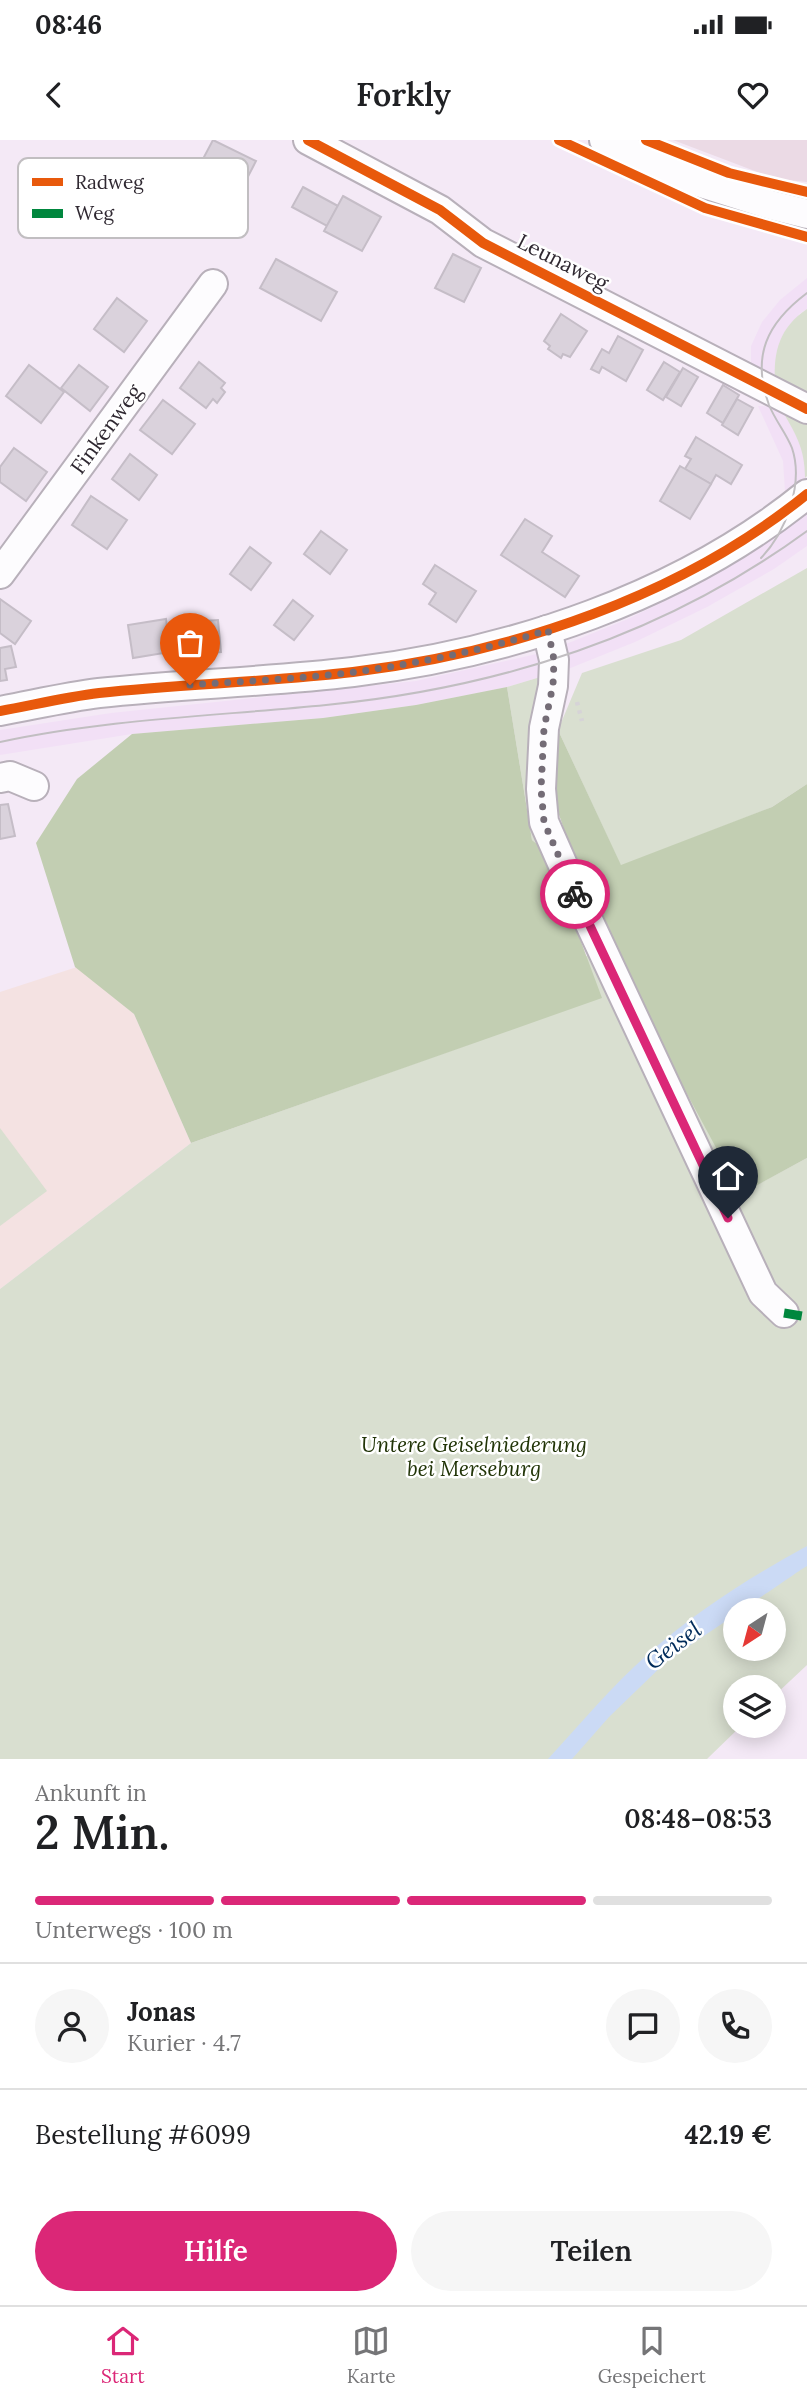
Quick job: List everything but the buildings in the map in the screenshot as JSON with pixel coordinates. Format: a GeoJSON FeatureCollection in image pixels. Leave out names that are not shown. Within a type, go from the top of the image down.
{"type":"FeatureCollection","features":[{"type":"Feature","properties":{"kind":"street","name":"Leunaweg"},"geometry":{"type":"LineString","coordinates":[[308,140],[440,210],[483,243],[807,409]]}},
{"type":"Feature","properties":{"kind":"street"},"geometry":{"type":"LineString","coordinates":[[604,140],[698,182],[807,214]]}},
{"type":"Feature","properties":{"kind":"street","name":"Finkenweg"},"geometry":{"type":"LineString","coordinates":[[0,574],[213,284]]}},
{"type":"Feature","properties":{"kind":"street"},"geometry":{"type":"LineString","coordinates":[[0,711],[96,693],[353,672],[495,646],[548,630],[634,596],[705,563],[789,509],[807,494]]}},
{"type":"Feature","properties":{"kind":"street"},"geometry":{"type":"LineString","coordinates":[[548,630],[554,660],[553,685],[544,728],[541,789],[544,822],[763,1293],[784,1313]]}},
{"type":"Feature","properties":{"kind":"street"},"geometry":{"type":"LineString","coordinates":[[0,778],[10,776],[34,786]]}},
{"type":"Feature","properties":{"kind":"shaded area"},"geometry":{"type":"Polygon","coordinates":[[[673,140],[807,140],[807,182],[776,179],[673,140]]]}},
{"type":"Feature","properties":{"kind":"shaded area"},"geometry":{"type":"Polygon","coordinates":[[[807,278],[807,309],[799,314],[775,382],[751,373],[751,346],[762,322],[780,300],[807,278]]]}},
{"type":"Feature","properties":{"kind":"shaded area"},"geometry":{"type":"Polygon","coordinates":[[[758,406],[780,407],[799,438],[805,458],[805,478],[785,491],[783,461],[758,406]]]}},
{"type":"Feature","properties":{"kind":"shaded area"},"geometry":{"type":"Polygon","coordinates":[[[807,508],[807,546],[774,569],[707,607],[635,642],[568,669],[566,644],[628,619],[689,589],[765,542],[807,508]]]}},
{"type":"Feature","properties":{"kind":"shaded area"},"geometry":{"type":"Polygon","coordinates":[[[541,653],[547,675],[507,687],[416,705],[323,718],[132,734],[0,755],[0,730],[111,713],[416,681],[541,653]]]}},
{"type":"Feature","properties":{"kind":"shaded area"},"geometry":{"type":"Polygon","coordinates":[[[77,967],[134,1014],[191,1143],[0,1289],[0,992],[77,967]]]}},
{"type":"Feature","properties":{"kind":"green space"},"geometry":{"type":"Polygon","coordinates":[[[807,309],[807,397],[775,382],[775,360],[784,332],[807,309]]]}},
{"type":"Feature","properties":{"kind":"green space"},"geometry":{"type":"Polygon","coordinates":[[[780,407],[807,422],[805,478],[801,449],[780,407]]]}},
{"type":"Feature","properties":{"kind":"green space"},"geometry":{"type":"Polygon","coordinates":[[[807,568],[807,784],[772,807],[621,866],[558,730],[582,673],[681,640],[807,568]]]}},
{"type":"Feature","properties":{"kind":"green space"},"geometry":{"type":"Polygon","coordinates":[[[547,675],[548,853],[532,840],[507,687],[547,675]]]}},
{"type":"Feature","properties":{"kind":"green space"},"geometry":{"type":"Polygon","coordinates":[[[507,687],[532,840],[548,853],[602,998],[191,1143],[134,1014],[75,967],[36,843],[77,779],[132,734],[323,718],[416,705],[507,687]]]}},
{"type":"Feature","properties":{"kind":"green space"},"geometry":{"type":"Polygon","coordinates":[[[558,730],[621,865],[772,807],[807,784],[807,1158],[741,1194],[644,1014],[582,881],[557,809],[555,766],[558,730]]]}},
{"type":"Feature","properties":{"kind":"green space","name":"Untere Geiselniederung bei Merseburg"},"geometry":{"type":"Polygon","coordinates":[[[641,927],[744,1192],[807,1158],[807,1665],[786,1685],[786,1675],[723,1675],[723,1738],[729,1738],[707,1759],[0,1759],[0,1289],[191,1143],[470,1044],[564,968],[641,927]]]}},
{"type":"Feature","properties":{"kind":"green space"},"geometry":{"type":"Polygon","coordinates":[[[0,1128],[47,1191],[0,1226],[0,1128]]]}},
{"type":"Feature","properties":{"kind":"water","name":"Geisel"},"geometry":{"type":"Polygon","coordinates":[[[807,1546],[807,1566],[759,1598],[723,1598],[723,1623],[668,1660],[609,1717],[572,1759],[548,1759],[648,1654],[685,1624],[725,1596],[807,1546]]]}},
{"type":"Feature","properties":{"kind":"tram line"},"geometry":{"type":"LineString","coordinates":[[761,558],[785,521],[796,477],[792,448],[771,411],[764,387],[763,356],[766,342],[782,316],[807,293]]}},
{"type":"Feature","properties":{"kind":"tram line"},"geometry":{"type":"LineString","coordinates":[[0,742],[121,723],[391,697],[517,670],[578,651],[696,600],[753,568],[807,531]]}},
{"type":"Feature","properties":{"kind":"marked path"},"geometry":{"type":"LineString","coordinates":[[784,1313],[802,1316],[807,1313]]}},
{"type":"Feature","properties":{"kind":"cycle path"},"geometry":{"type":"LineString","coordinates":[[308,140],[440,210],[483,243],[807,409]]}},
{"type":"Feature","properties":{"kind":"cycle path"},"geometry":{"type":"LineString","coordinates":[[559,140],[705,208],[807,237]]}},
{"type":"Feature","properties":{"kind":"cycle path"},"geometry":{"type":"LineString","coordinates":[[646,140],[729,173],[807,192]]}},
{"type":"Feature","properties":{"kind":"cycle path"},"geometry":{"type":"LineString","coordinates":[[0,711],[99,693],[353,672],[473,651],[593,614],[650,590],[706,562],[758,530],[807,494]]}},
{"type":"Feature","properties":{"kind":"way so far"},"geometry":{"type":"LineString","coordinates":[[190,685],[353,672],[413,663],[495,646],[548,630],[554,660],[553,685],[544,728],[541,789],[544,822],[575,894]]}},
{"type":"Feature","properties":{"kind":"route"},"geometry":{"type":"LineString","coordinates":[[575,894],[728,1218]]}}]}
